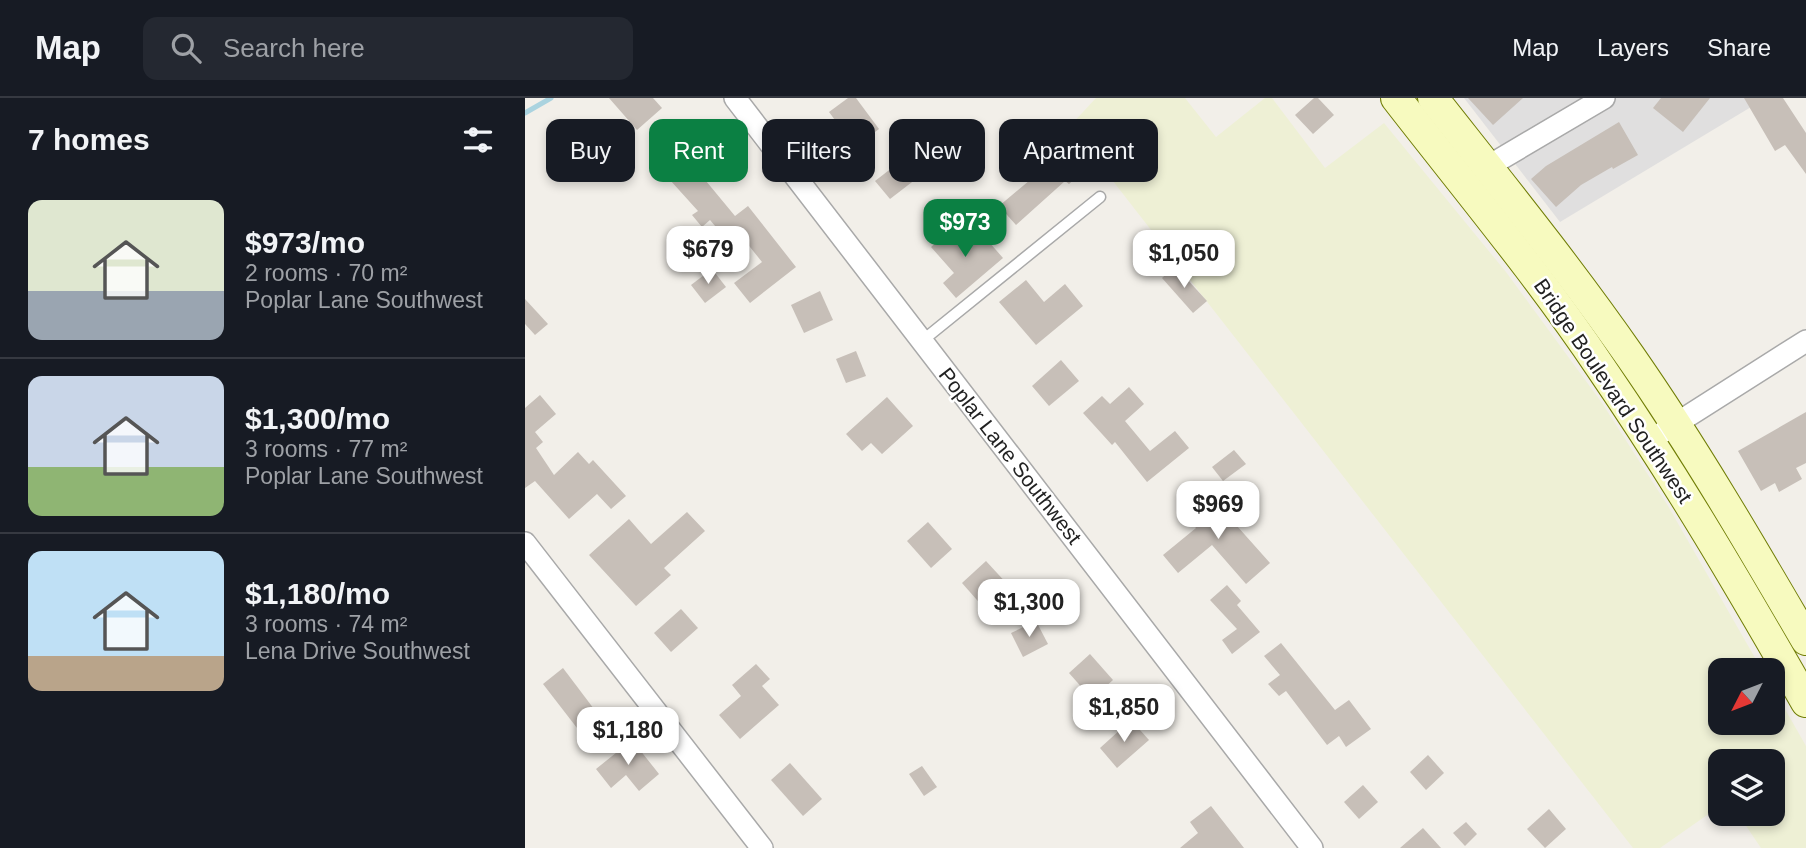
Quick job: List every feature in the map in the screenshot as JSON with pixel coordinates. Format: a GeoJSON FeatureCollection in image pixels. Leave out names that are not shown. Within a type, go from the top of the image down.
{"type":"FeatureCollection","features":[{"type":"Feature","properties":{"kind":"main road","name":"Bridge Boulevard Southwest"},"geometry":{"type":"LineString","coordinates":[[1396,98],[1522,259],[1600,365],[1713,540],[1806,702]]}},
{"type":"Feature","properties":{"kind":"main road","name":"Bridge Boulevard Southwest"},"geometry":{"type":"LineString","coordinates":[[1433,98],[1583,291],[1676,424],[1716,486],[1806,640]]}},
{"type":"Feature","properties":{"kind":"street","name":"Poplar Lane Southwest"},"geometry":{"type":"LineString","coordinates":[[735,98],[1311,848]]}},
{"type":"Feature","properties":{"kind":"street"},"geometry":{"type":"LineString","coordinates":[[1487,167],[1604,98]]}},
{"type":"Feature","properties":{"kind":"street"},"geometry":{"type":"LineString","coordinates":[[1650,440],[1806,341]]}},
{"type":"Feature","properties":{"kind":"street"},"geometry":{"type":"LineString","coordinates":[[525,543],[762,848]]}},
{"type":"Feature","properties":{"kind":"lane"},"geometry":{"type":"LineString","coordinates":[[922,341],[1100,197]]}},
{"type":"Feature","properties":{"kind":"shaded area"},"geometry":{"type":"Polygon","coordinates":[[[1464,98],[1766,98],[1560,222],[1464,98]]]}},
{"type":"Feature","properties":{"kind":"green space"},"geometry":{"type":"Polygon","coordinates":[[[1096,98],[1185,98],[1216,137],[1265,98],[1272,98],[1325,168],[1384,123],[1506,272],[1602,403],[1668,506],[1755,658],[1708,658],[1708,735],[1785,735],[1785,709],[1806,746],[1806,848],[1761,848],[1746,826],[1785,826],[1785,749],[1708,749],[1708,814],[1660,848],[1633,848],[1114,182],[1158,182],[1158,119],[1076,119],[1096,98]]]}},
{"type":"Feature","properties":{"kind":"building"},"geometry":{"type":"Polygon","coordinates":[[[609,98],[653,98],[662,108],[637,130],[635,119],[627,119],[609,98]]]}},
{"type":"Feature","properties":{"kind":"building"},"geometry":{"type":"Polygon","coordinates":[[[848,98],[856,98],[872,119],[834,119],[829,112],[848,98]]]}},
{"type":"Feature","properties":{"kind":"building"},"geometry":{"type":"Polygon","coordinates":[[[1314,98],[1318,98],[1334,115],[1313,134],[1295,115],[1314,98]]]}},
{"type":"Feature","properties":{"kind":"building"},"geometry":{"type":"Polygon","coordinates":[[[1468,98],[1523,98],[1493,125],[1468,98]]]}},
{"type":"Feature","properties":{"kind":"building"},"geometry":{"type":"Polygon","coordinates":[[[1661,98],[1710,98],[1683,132],[1653,108],[1661,98]]]}},
{"type":"Feature","properties":{"kind":"building"},"geometry":{"type":"Polygon","coordinates":[[[1744,98],[1783,98],[1806,133],[1806,174],[1785,145],[1775,151],[1744,98]]]}},
{"type":"Feature","properties":{"kind":"building"},"geometry":{"type":"Polygon","coordinates":[[[1619,122],[1638,155],[1581,185],[1556,207],[1531,179],[1546,166],[1619,122]]]}},
{"type":"Feature","properties":{"kind":"building"},"geometry":{"type":"Polygon","coordinates":[[[889,170],[889,182],[912,182],[890,199],[875,181],[889,170]]]}},
{"type":"Feature","properties":{"kind":"building"},"geometry":{"type":"Polygon","coordinates":[[[672,182],[707,182],[735,216],[748,206],[796,267],[750,303],[734,283],[762,262],[742,237],[731,245],[710,220],[702,227],[692,215],[698,211],[672,182]]]}},
{"type":"Feature","properties":{"kind":"building"},"geometry":{"type":"Polygon","coordinates":[[[1028,182],[1064,182],[1016,225],[999,206],[1028,182]]]}},
{"type":"Feature","properties":{"kind":"building"},"geometry":{"type":"Polygon","coordinates":[[[957,225],[972,242],[982,234],[1003,258],[956,298],[943,283],[954,273],[931,247],[957,225]]]}},
{"type":"Feature","properties":{"kind":"building"},"geometry":{"type":"Polygon","coordinates":[[[1175,266],[1207,301],[1193,313],[1162,278],[1175,266]]]}},
{"type":"Feature","properties":{"kind":"building"},"geometry":{"type":"Polygon","coordinates":[[[712,269],[726,287],[705,303],[691,285],[712,269]]]}},
{"type":"Feature","properties":{"kind":"building"},"geometry":{"type":"Polygon","coordinates":[[[1026,280],[1044,302],[1065,284],[1083,306],[1036,345],[999,302],[1026,280]]]}},
{"type":"Feature","properties":{"kind":"building"},"geometry":{"type":"Polygon","coordinates":[[[820,291],[833,320],[804,333],[791,305],[820,291]]]}},
{"type":"Feature","properties":{"kind":"building"},"geometry":{"type":"Polygon","coordinates":[[[525,299],[548,324],[535,335],[525,324],[525,299]]]}},
{"type":"Feature","properties":{"kind":"building"},"geometry":{"type":"Polygon","coordinates":[[[856,351],[866,376],[846,383],[836,359],[856,351]]]}},
{"type":"Feature","properties":{"kind":"building"},"geometry":{"type":"Polygon","coordinates":[[[1061,360],[1079,381],[1049,406],[1032,386],[1061,360]]]}},
{"type":"Feature","properties":{"kind":"building"},"geometry":{"type":"Polygon","coordinates":[[[1129,387],[1144,404],[1125,421],[1150,451],[1175,431],[1189,448],[1147,482],[1115,442],[1112,445],[1083,413],[1102,396],[1110,404],[1129,387]]]}},
{"type":"Feature","properties":{"kind":"building"},"geometry":{"type":"Polygon","coordinates":[[[540,395],[556,414],[535,432],[543,442],[536,448],[554,475],[578,452],[589,464],[593,460],[626,496],[611,509],[597,494],[569,519],[535,481],[525,488],[525,408],[540,395]]]}},
{"type":"Feature","properties":{"kind":"building"},"geometry":{"type":"Polygon","coordinates":[[[887,397],[913,426],[882,454],[871,443],[862,451],[846,434],[887,397]]]}},
{"type":"Feature","properties":{"kind":"building"},"geometry":{"type":"Polygon","coordinates":[[[1806,412],[1806,463],[1796,468],[1802,479],[1779,492],[1775,483],[1761,491],[1738,451],[1806,412]]]}},
{"type":"Feature","properties":{"kind":"building"},"geometry":{"type":"Polygon","coordinates":[[[1234,450],[1246,464],[1223,481],[1212,467],[1234,450]]]}},
{"type":"Feature","properties":{"kind":"building"},"geometry":{"type":"Polygon","coordinates":[[[1219,492],[1236,512],[1229,517],[1270,563],[1246,584],[1212,545],[1178,573],[1163,555],[1196,528],[1188,518],[1219,492]]]}},
{"type":"Feature","properties":{"kind":"building"},"geometry":{"type":"Polygon","coordinates":[[[687,512],[705,531],[664,568],[671,575],[636,606],[589,555],[629,519],[651,544],[687,512]]]}},
{"type":"Feature","properties":{"kind":"building"},"geometry":{"type":"Polygon","coordinates":[[[928,522],[952,549],[931,568],[907,541],[928,522]]]}},
{"type":"Feature","properties":{"kind":"building"},"geometry":{"type":"Polygon","coordinates":[[[986,561],[1009,586],[984,608],[962,583],[986,561]]]}},
{"type":"Feature","properties":{"kind":"building"},"geometry":{"type":"Polygon","coordinates":[[[1227,585],[1241,601],[1237,605],[1260,632],[1232,654],[1222,640],[1237,629],[1210,600],[1227,585]]]}},
{"type":"Feature","properties":{"kind":"building"},"geometry":{"type":"Polygon","coordinates":[[[681,609],[698,628],[671,652],[654,633],[681,609]]]}},
{"type":"Feature","properties":{"kind":"building"},"geometry":{"type":"Polygon","coordinates":[[[1036,621],[1048,644],[1023,657],[1011,633],[1036,621]]]}},
{"type":"Feature","properties":{"kind":"building"},"geometry":{"type":"Polygon","coordinates":[[[1281,643],[1335,710],[1349,700],[1371,729],[1346,747],[1339,736],[1327,745],[1286,691],[1279,696],[1268,684],[1280,675],[1264,656],[1281,643]]]}},
{"type":"Feature","properties":{"kind":"building"},"geometry":{"type":"Polygon","coordinates":[[[1090,654],[1113,680],[1092,699],[1069,673],[1090,654]]]}},
{"type":"Feature","properties":{"kind":"building"},"geometry":{"type":"Polygon","coordinates":[[[756,664],[770,679],[762,686],[779,705],[740,739],[719,715],[741,696],[732,685],[756,664]]]}},
{"type":"Feature","properties":{"kind":"building"},"geometry":{"type":"Polygon","coordinates":[[[563,668],[597,713],[577,728],[543,684],[563,668]]]}},
{"type":"Feature","properties":{"kind":"building"},"geometry":{"type":"Polygon","coordinates":[[[1131,720],[1149,740],[1117,768],[1100,748],[1131,720]]]}},
{"type":"Feature","properties":{"kind":"building"},"geometry":{"type":"Polygon","coordinates":[[[632,740],[659,774],[639,791],[626,775],[611,788],[596,769],[632,740]]]}},
{"type":"Feature","properties":{"kind":"building"},"geometry":{"type":"Polygon","coordinates":[[[1428,755],[1444,773],[1426,790],[1410,772],[1428,755]]]}},
{"type":"Feature","properties":{"kind":"building"},"geometry":{"type":"Polygon","coordinates":[[[790,763],[822,799],[803,816],[771,780],[790,763]]]}},
{"type":"Feature","properties":{"kind":"building"},"geometry":{"type":"Polygon","coordinates":[[[922,766],[937,787],[924,796],[909,774],[922,766]]]}},
{"type":"Feature","properties":{"kind":"building"},"geometry":{"type":"Polygon","coordinates":[[[1363,785],[1378,802],[1359,819],[1344,802],[1363,785]]]}},
{"type":"Feature","properties":{"kind":"building"},"geometry":{"type":"Polygon","coordinates":[[[1211,806],[1244,848],[1180,848],[1198,833],[1190,822],[1211,806]]]}},
{"type":"Feature","properties":{"kind":"building"},"geometry":{"type":"Polygon","coordinates":[[[1549,809],[1566,829],[1545,848],[1527,829],[1549,809]]]}},
{"type":"Feature","properties":{"kind":"building"},"geometry":{"type":"Polygon","coordinates":[[[1466,822],[1477,834],[1465,846],[1453,833],[1466,822]]]}},
{"type":"Feature","properties":{"kind":"building"},"geometry":{"type":"Polygon","coordinates":[[[1423,828],[1441,848],[1400,848],[1423,828]]]}},
{"type":"Feature","properties":{"kind":"waterway"},"geometry":{"type":"LineString","coordinates":[[525,113],[551,98]]}}]}
